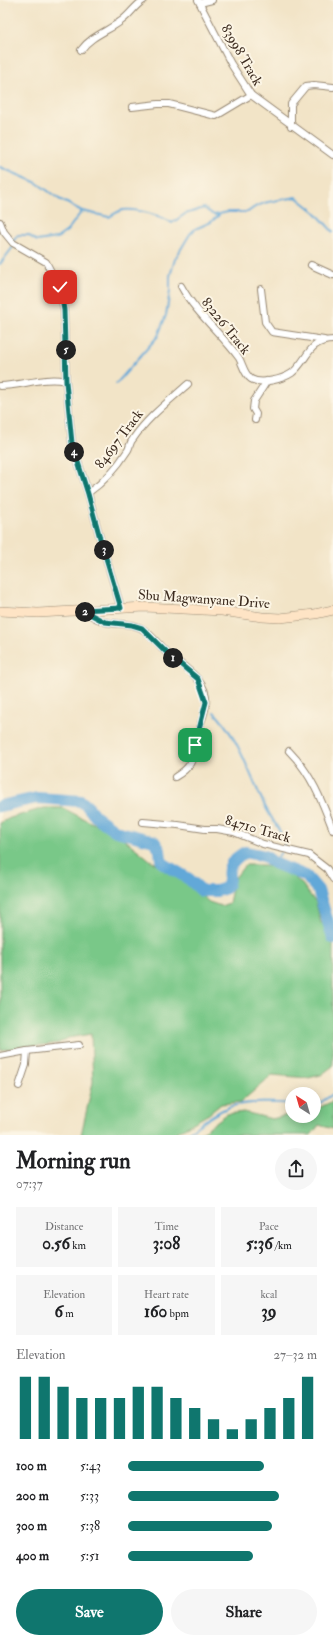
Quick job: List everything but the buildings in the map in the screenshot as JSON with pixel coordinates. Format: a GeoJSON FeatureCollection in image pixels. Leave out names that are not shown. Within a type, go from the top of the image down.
{"type":"FeatureCollection","features":[{"type":"Feature","properties":{"kind":"main road","name":"Sbu Magwanyane Drive"},"geometry":{"type":"LineString","coordinates":[[0,611],[38,613],[121,608],[164,608],[222,611],[280,618],[315,614],[333,610]]}},
{"type":"Feature","properties":{"kind":"street"},"geometry":{"type":"LineString","coordinates":[[81,50],[89,41],[122,21],[137,5],[144,0]]}},
{"type":"Feature","properties":{"kind":"street"},"geometry":{"type":"LineString","coordinates":[[199,1],[212,0]]}},
{"type":"Feature","properties":{"kind":"street","name":"83998 Track"},"geometry":{"type":"LineString","coordinates":[[199,1],[231,64],[251,95],[291,126],[333,155]]}},
{"type":"Feature","properties":{"kind":"street"},"geometry":{"type":"LineString","coordinates":[[291,126],[291,104],[305,87],[314,85],[333,87]]}},
{"type":"Feature","properties":{"kind":"street"},"geometry":{"type":"LineString","coordinates":[[132,107],[158,104],[173,105],[207,115],[216,116],[251,95]]}},
{"type":"Feature","properties":{"kind":"street"},"geometry":{"type":"LineString","coordinates":[[0,222],[4,232],[13,244],[46,262],[60,287],[65,317],[66,382],[72,443],[121,608]]}},
{"type":"Feature","properties":{"kind":"street"},"geometry":{"type":"LineString","coordinates":[[311,265],[333,276]]}},
{"type":"Feature","properties":{"kind":"street","name":"83226 Track"},"geometry":{"type":"LineString","coordinates":[[181,286],[194,307],[240,359],[252,380],[261,382],[267,381]]}},
{"type":"Feature","properties":{"kind":"street"},"geometry":{"type":"LineString","coordinates":[[261,289],[265,322],[272,332],[333,340]]}},
{"type":"Feature","properties":{"kind":"street"},"geometry":{"type":"LineString","coordinates":[[255,420],[256,414],[253,409],[254,401],[267,381],[276,381],[293,372],[310,349],[324,340]]}},
{"type":"Feature","properties":{"kind":"street"},"geometry":{"type":"LineString","coordinates":[[0,386],[47,380],[66,382]]}},
{"type":"Feature","properties":{"kind":"street","name":"84697 Track"},"geometry":{"type":"LineString","coordinates":[[88,494],[98,486],[118,464],[128,451],[133,438],[154,413],[188,384]]}},
{"type":"Feature","properties":{"kind":"street"},"geometry":{"type":"LineString","coordinates":[[82,610],[105,622],[132,625],[142,628],[166,652],[198,679],[206,702],[195,741],[195,752],[187,768],[175,777]]}},
{"type":"Feature","properties":{"kind":"street"},"geometry":{"type":"LineString","coordinates":[[289,751],[298,760],[309,777],[324,806],[333,830]]}},
{"type":"Feature","properties":{"kind":"street","name":"84710 Track"},"geometry":{"type":"LineString","coordinates":[[143,822],[234,832],[263,844],[309,855],[327,869],[333,879]]}},
{"type":"Feature","properties":{"kind":"street"},"geometry":{"type":"LineString","coordinates":[[0,1056],[27,1051],[79,1045]]}},
{"type":"Feature","properties":{"kind":"street"},"geometry":{"type":"LineString","coordinates":[[19,1086],[26,1065],[27,1051]]}},
{"type":"Feature","properties":{"kind":"green space"},"geometry":{"type":"Polygon","coordinates":[[[44,808],[63,808],[90,822],[113,830],[150,860],[181,878],[209,902],[221,906],[229,903],[234,879],[245,865],[265,865],[293,876],[302,884],[316,903],[321,923],[333,922],[333,1066],[321,1075],[308,1078],[272,1075],[241,1102],[221,1104],[209,1114],[172,1135],[109,1135],[106,1133],[101,1135],[81,1135],[93,1082],[91,1034],[68,1038],[59,1043],[0,1050],[0,823],[10,818],[44,808]]]}},
{"type":"Feature","properties":{"kind":"green space"},"geometry":{"type":"Polygon","coordinates":[[[333,1101],[333,1129],[319,1125],[311,1135],[198,1135],[227,1114],[244,1112],[272,1119],[285,1116],[285,1123],[321,1123],[321,1107],[333,1101]]]}},
{"type":"Feature","properties":{"kind":"waterway"},"geometry":{"type":"LineString","coordinates":[[0,167],[37,183],[59,199],[82,211]]}},
{"type":"Feature","properties":{"kind":"waterway"},"geometry":{"type":"LineString","coordinates":[[13,241],[18,235],[28,235],[37,241],[57,238],[67,231],[82,211],[109,217],[123,210],[135,210],[156,215],[172,223],[185,214],[204,208],[214,215],[228,212],[248,212],[264,203],[296,197],[315,212],[333,232]]}},
{"type":"Feature","properties":{"kind":"waterway"},"geometry":{"type":"LineString","coordinates":[[116,384],[158,336],[166,315],[170,291],[170,276],[175,259],[190,234],[195,229],[211,222],[219,215]]}},
{"type":"Feature","properties":{"kind":"waterway"},"geometry":{"type":"LineString","coordinates":[[0,264],[13,247]]}},
{"type":"Feature","properties":{"kind":"waterway"},"geometry":{"type":"LineString","coordinates":[[214,712],[231,734],[266,808],[285,840],[284,847]]}},
{"type":"Feature","properties":{"kind":"waterway"},"geometry":{"type":"LineString","coordinates":[[0,806],[37,798],[81,801],[95,816],[116,831],[154,841],[160,850],[161,860],[164,864],[189,879],[202,891],[217,891],[226,888],[229,882],[230,866],[245,852],[265,856],[274,863],[306,876],[318,890],[333,938]]}},
{"type":"Feature","properties":{"kind":"waterway"},"geometry":{"type":"LineString","coordinates":[[274,863],[281,852]]}},
{"type":"Feature","properties":{"kind":"waterway"},"geometry":{"type":"LineString","coordinates":[[321,1102],[333,1094]]}},
{"type":"Feature","properties":{"kind":"waterway"},"geometry":{"type":"LineString","coordinates":[[184,1135],[213,1115],[232,1106],[262,1103],[285,1103]]}},
{"type":"Feature","properties":{"kind":"route"},"geometry":{"type":"LineString","coordinates":[[60,287],[66,331],[66,382],[72,443],[121,608],[82,610],[101,621],[132,625],[142,628],[166,652],[198,679],[205,695],[206,702],[195,745]]}}]}
